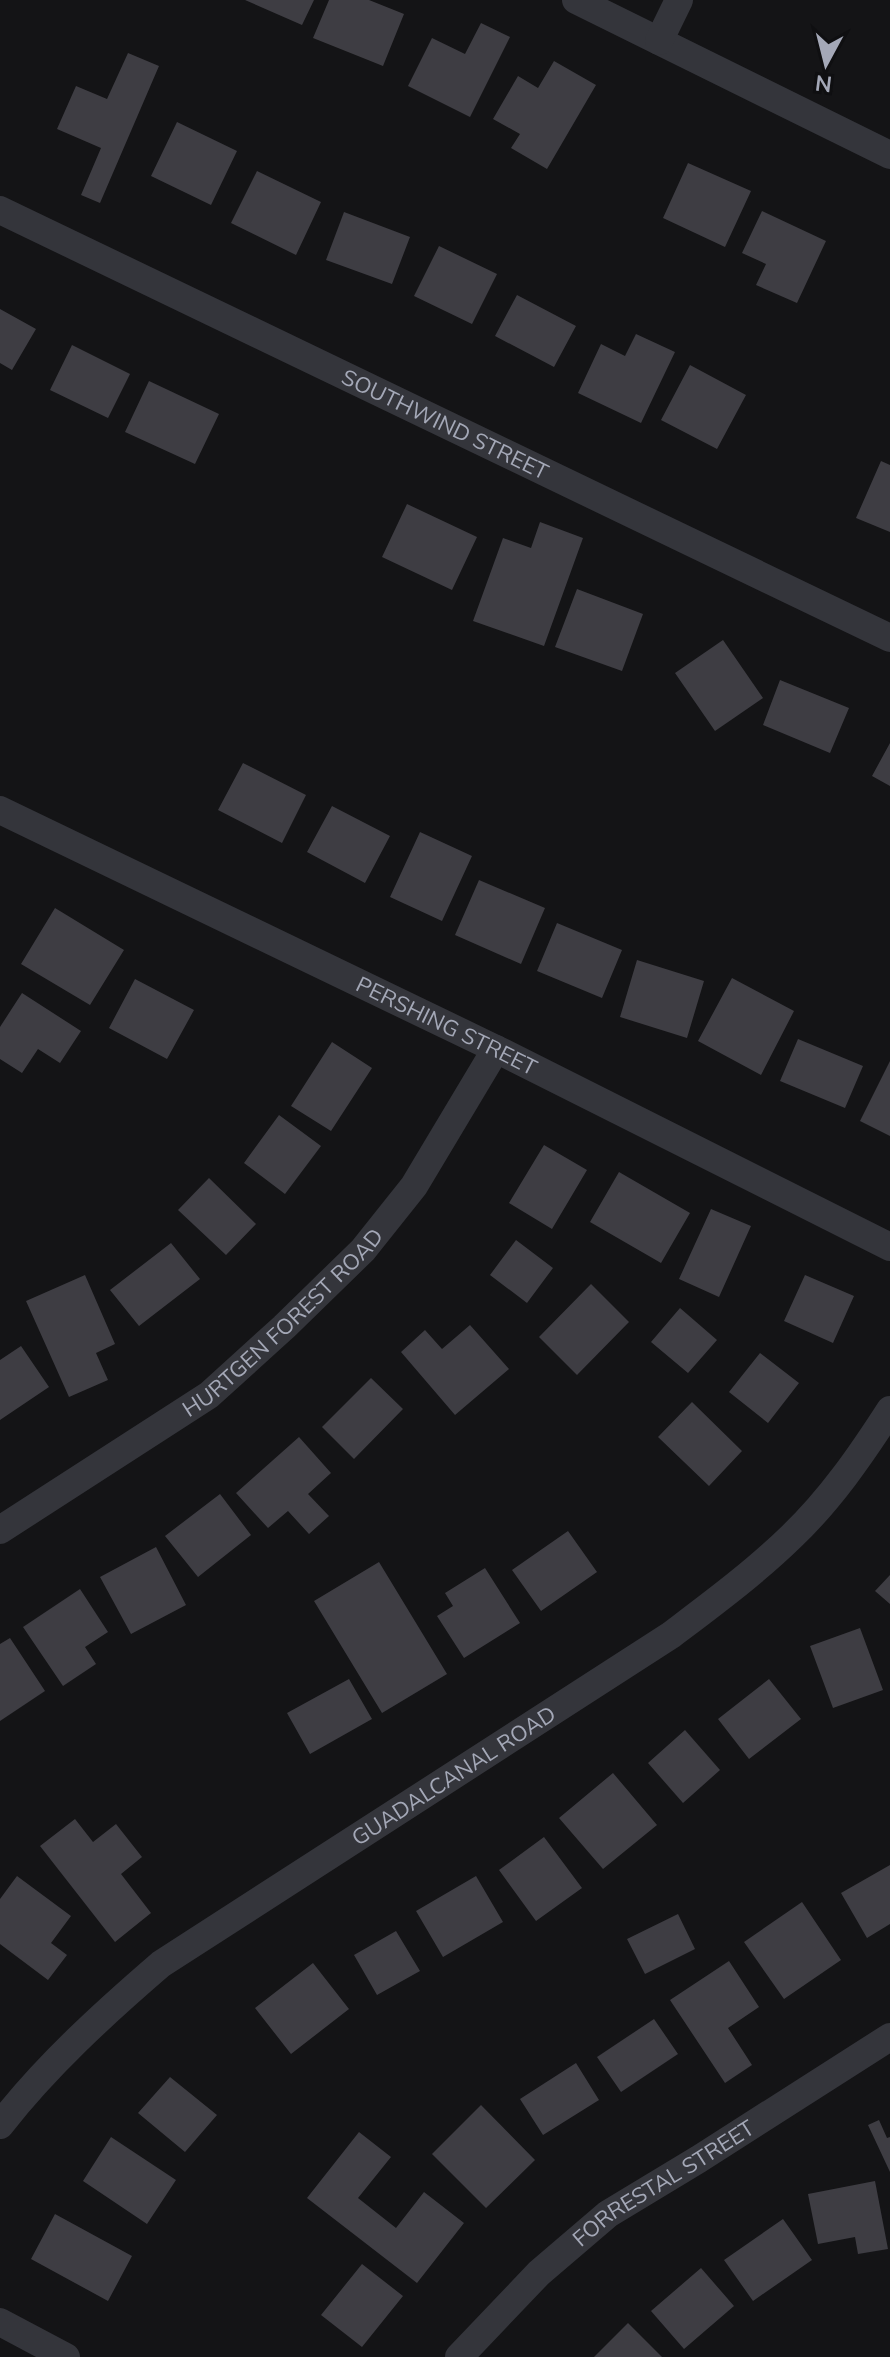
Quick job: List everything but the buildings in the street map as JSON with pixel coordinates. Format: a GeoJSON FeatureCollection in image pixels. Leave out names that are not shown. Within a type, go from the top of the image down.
{"type":"FeatureCollection","features":[{"type":"Feature","properties":{"kind":"street"},"geometry":{"type":"LineString","coordinates":[[576,0],[890,155]]}},
{"type":"Feature","properties":{"kind":"street"},"geometry":{"type":"LineString","coordinates":[[659,41],[679,0]]}},
{"type":"Feature","properties":{"kind":"street","name":"SOUTHWIND STREET"},"geometry":{"type":"LineString","coordinates":[[0,210],[890,638]]}},
{"type":"Feature","properties":{"kind":"street","name":"PERSHING STREET"},"geometry":{"type":"LineString","coordinates":[[0,810],[496,1049],[890,1247]]}},
{"type":"Feature","properties":{"kind":"street","name":"HURTGEN FOREST ROAD"},"geometry":{"type":"LineString","coordinates":[[0,1530],[209,1395],[284,1327],[363,1250],[414,1186],[496,1049]]}},
{"type":"Feature","properties":{"kind":"street","name":"GUADALCANAL ROAD"},"geometry":{"type":"LineString","coordinates":[[0,2125],[30,2087],[72,2044],[161,1964],[671,1635],[731,1588],[792,1536],[854,1465],[890,1410]]}},
{"type":"Feature","properties":{"kind":"street","name":"FORRESTAL STREET"},"geometry":{"type":"LineString","coordinates":[[459,2357],[539,2273],[608,2214],[890,2037]]}},
{"type":"Feature","properties":{"kind":"street"},"geometry":{"type":"LineString","coordinates":[[0,2322],[66,2357]]}}]}
